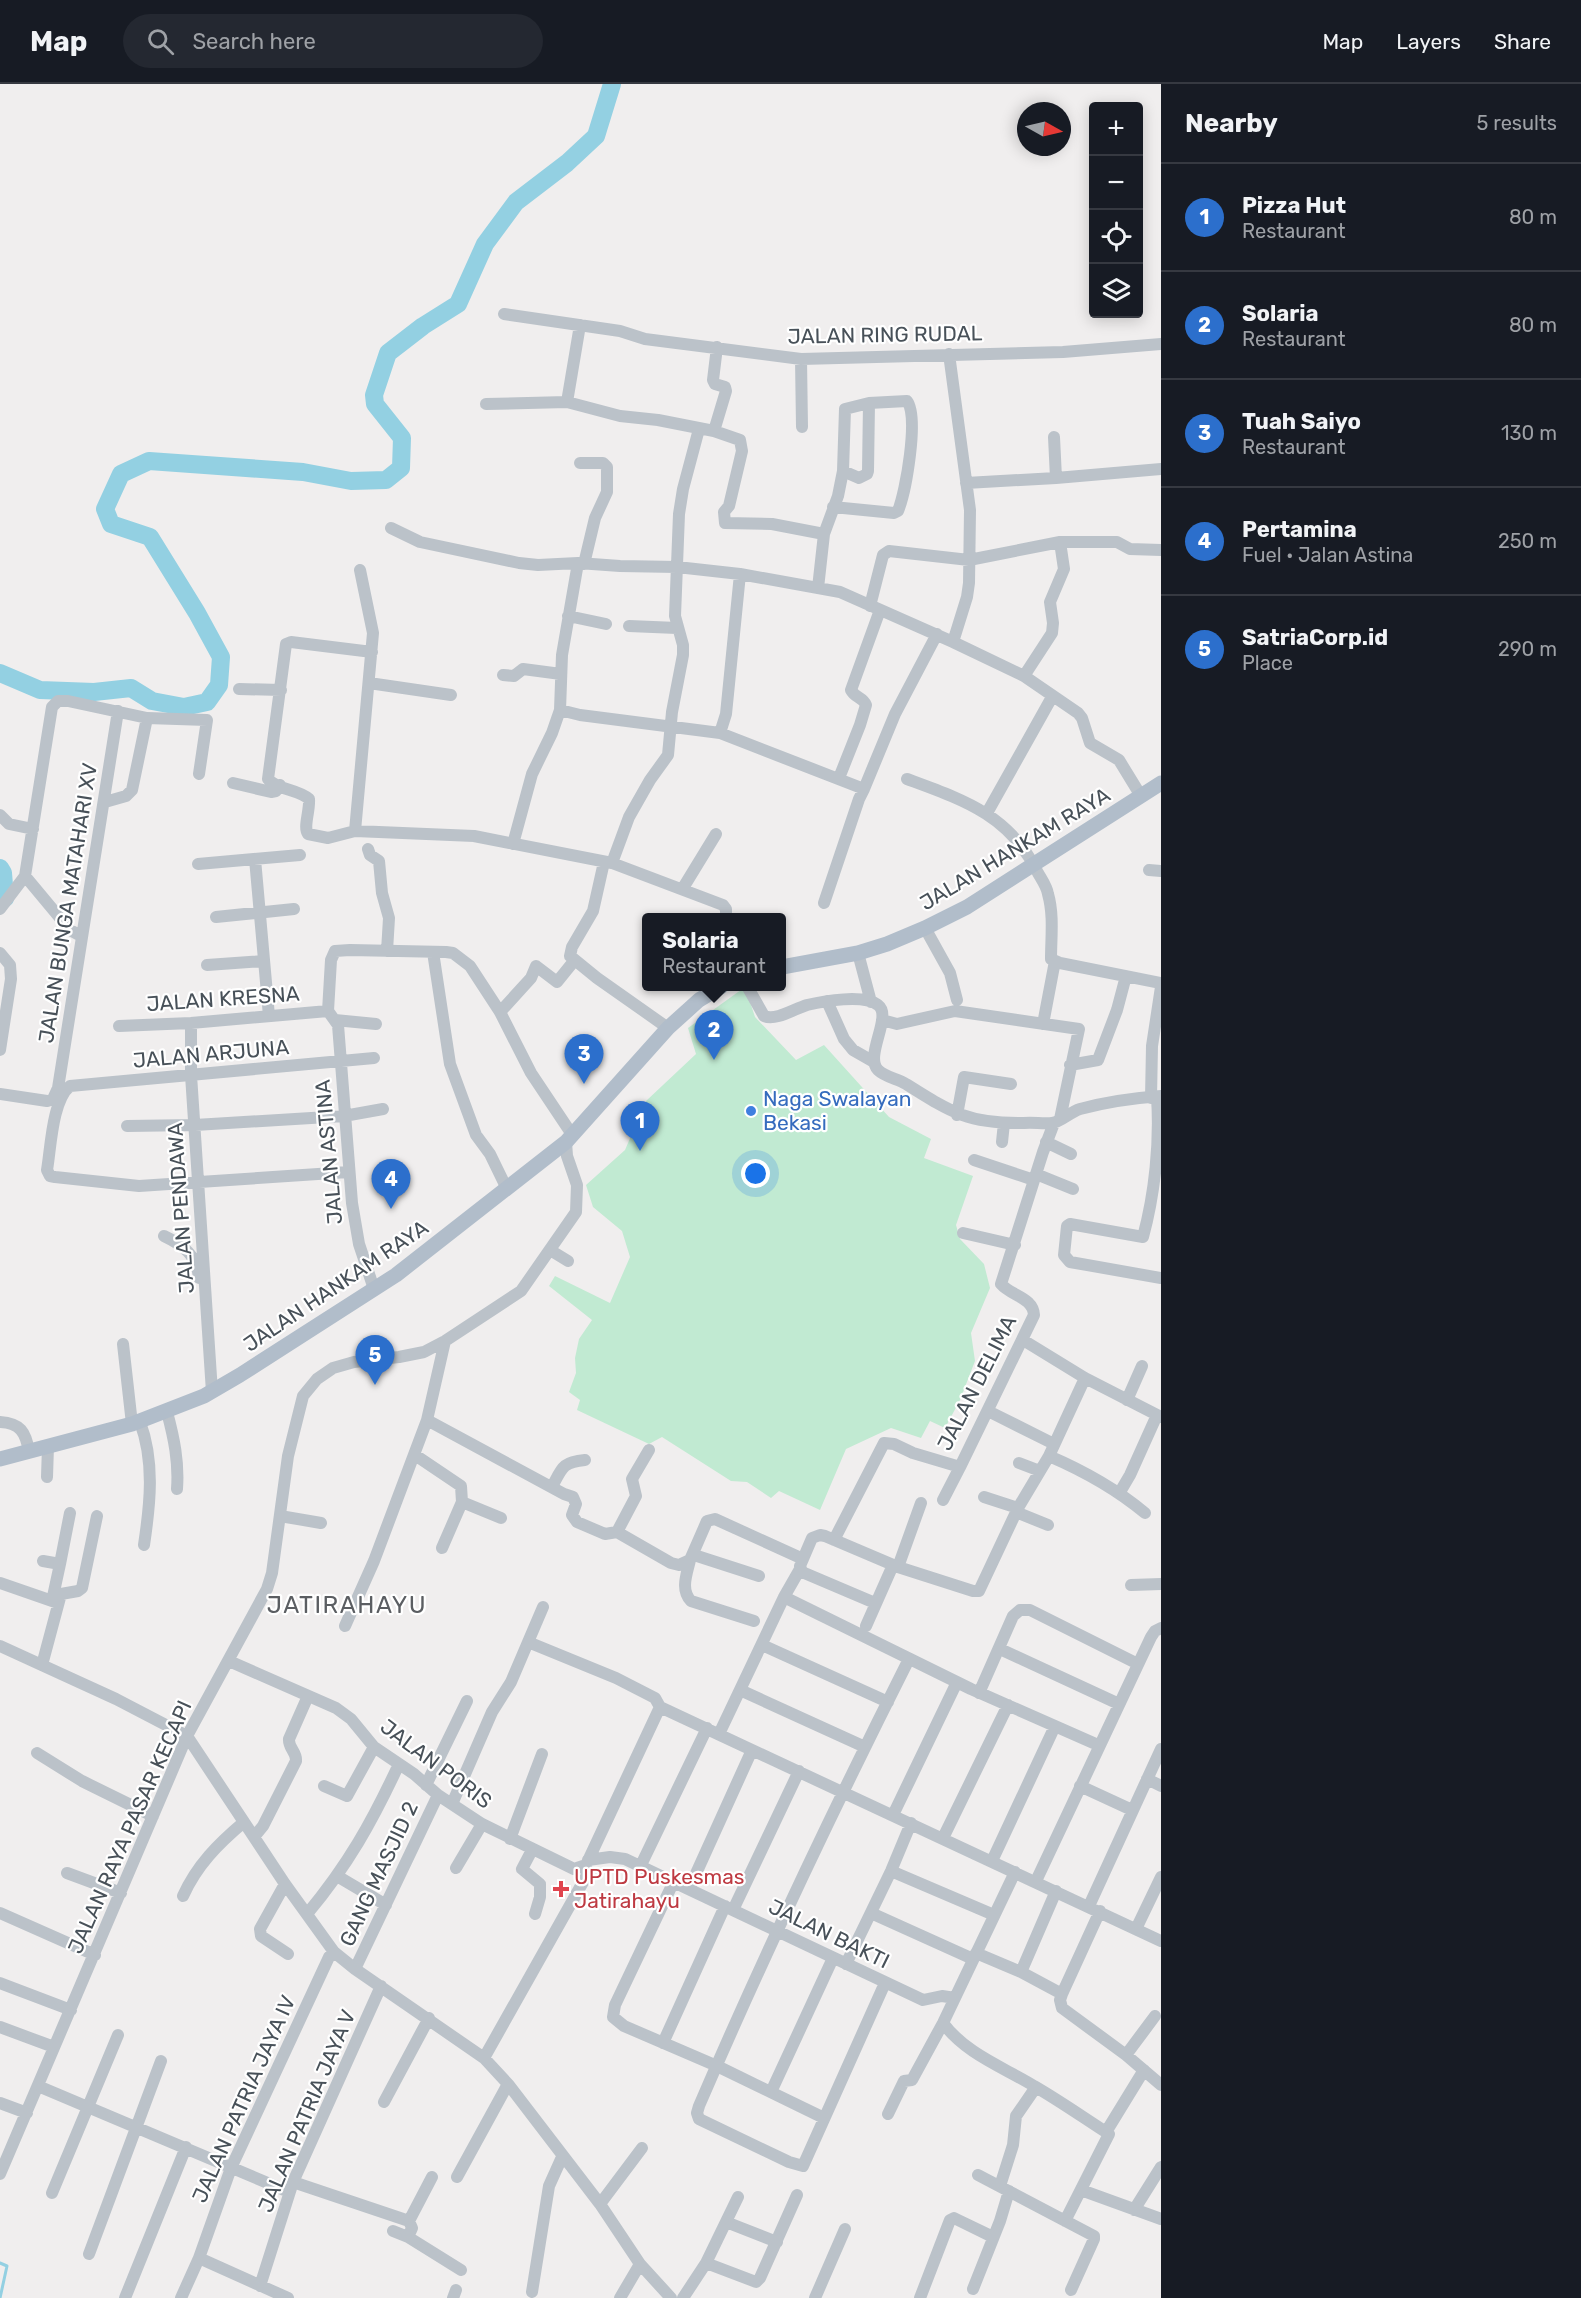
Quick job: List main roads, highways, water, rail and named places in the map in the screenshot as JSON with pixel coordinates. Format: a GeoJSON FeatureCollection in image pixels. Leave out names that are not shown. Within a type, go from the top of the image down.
{"type":"FeatureCollection","features":[{"type":"Feature","properties":{"kind":"main road","name":"JALAN HANKAM RAYA"},"geometry":{"type":"LineString","coordinates":[[786,966],[858,953],[888,944],[925,928],[967,907],[1161,783]]}},
{"type":"Feature","properties":{"kind":"main road","name":"JALAN HANKAM RAYA"},"geometry":{"type":"LineString","coordinates":[[0,1459],[136,1423],[208,1394],[374,1289],[416,1261],[467,1218],[565,1146],[668,1028],[699,1000],[715,991]]}},
{"type":"Feature","properties":{"kind":"waterway"},"geometry":{"type":"LineString","coordinates":[[0,673],[40,690],[94,692],[131,688],[152,701],[184,707],[207,702],[219,685],[221,657],[150,537],[111,524],[105,509],[121,474],[149,461],[303,472],[351,481],[386,480],[401,468],[402,438],[375,404],[374,395],[388,353],[423,326],[458,304],[485,244],[516,202],[567,163],[596,136],[612,84]]}},
{"type":"Feature","properties":{"kind":"waterway"},"geometry":{"type":"LineString","coordinates":[[0,868],[3,873],[5,898],[0,902]]}},
{"type":"Feature","properties":{"kind":"waterway"},"geometry":{"type":"LineString","coordinates":[[0,2263],[7,2266],[0,2298]]}},
{"type":"Feature","properties":{"kind":"place","name":"Solaria"},"geometry":{"type":"Point","coordinates":[714,1060]}},
{"type":"Feature","properties":{"kind":"place","name":"Tuah Saiyo"},"geometry":{"type":"Point","coordinates":[584,1084]}},
{"type":"Feature","properties":{"kind":"place","name":"Naga Swalayan Bekasi"},"geometry":{"type":"Point","coordinates":[751,1111]}},
{"type":"Feature","properties":{"kind":"place","name":"Pizza Hut"},"geometry":{"type":"Point","coordinates":[640,1151]}},
{"type":"Feature","properties":{"kind":"place","name":"Pertamina"},"geometry":{"type":"Point","coordinates":[391,1209]}},
{"type":"Feature","properties":{"kind":"place","name":"SatriaCorp.id"},"geometry":{"type":"Point","coordinates":[375,1385]}},
{"type":"Feature","properties":{"kind":"place","name":"UPTD Puskesmas Jatirahayu"},"geometry":{"type":"Point","coordinates":[561,1889]}},
{"type":"Feature","properties":{"kind":"district","name":"JATIRAHAYU"},"geometry":{"type":"Point","coordinates":[347,1605]}}]}
